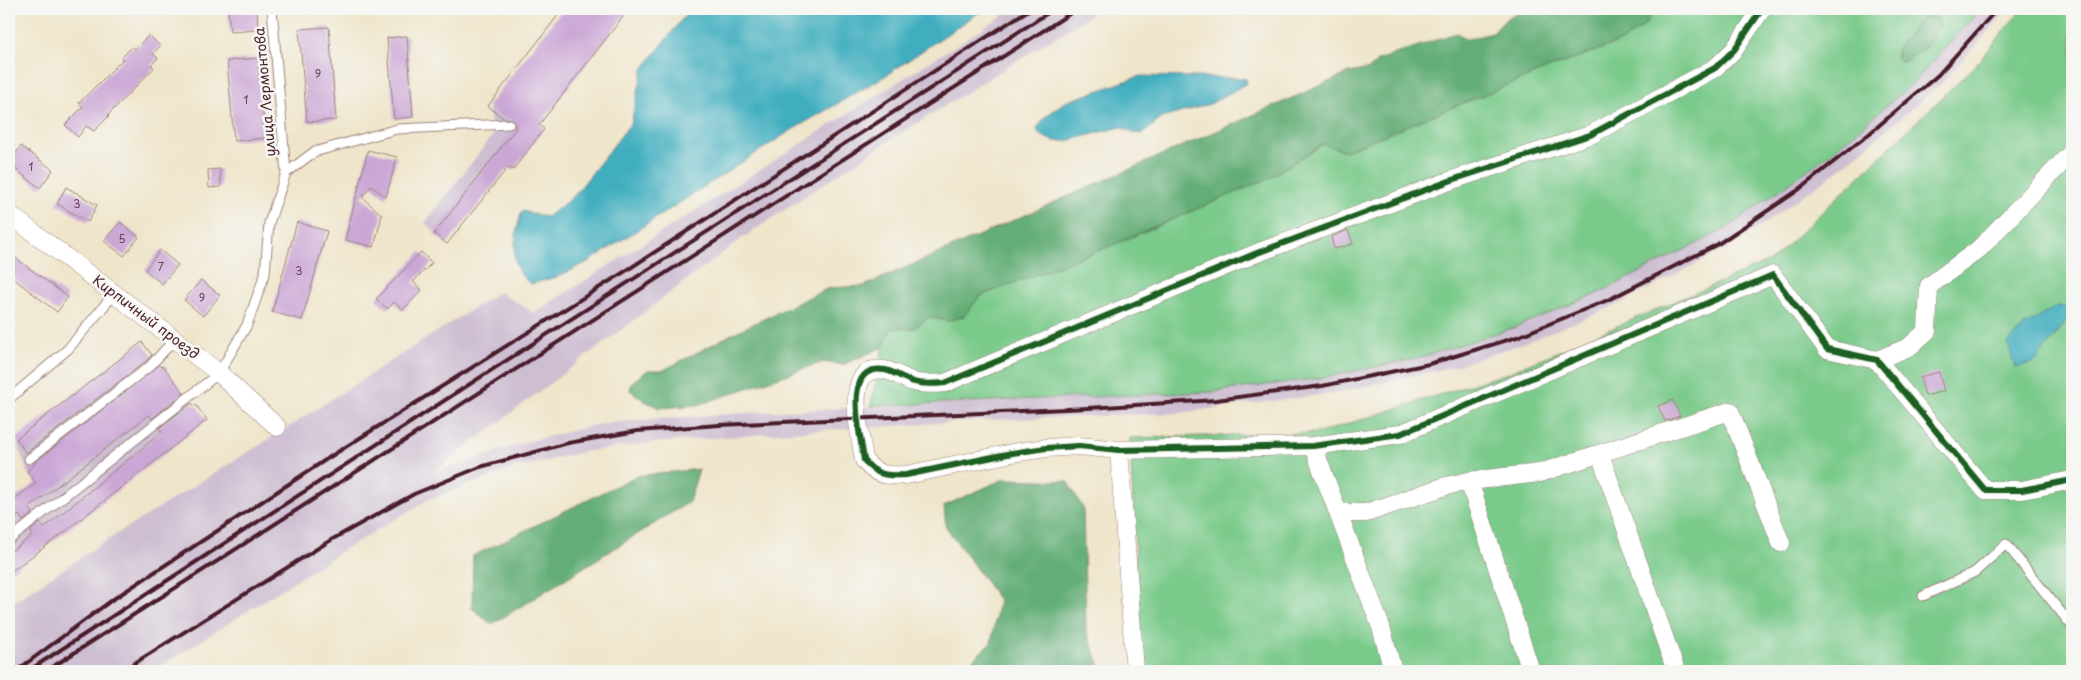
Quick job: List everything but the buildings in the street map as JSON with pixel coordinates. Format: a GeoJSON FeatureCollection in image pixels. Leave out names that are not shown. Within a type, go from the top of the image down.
{"type":"FeatureCollection","features":[{"type":"Feature","properties":{"kind":"street"},"geometry":{"type":"LineString","coordinates":[[1762,9],[1734,50],[1715,68],[1590,135],[1452,180],[1257,253],[945,383],[915,382],[886,370],[874,370],[865,375],[859,384],[856,395],[864,460],[869,467],[879,474],[906,476],[1012,453],[1046,448],[1079,446],[1119,450],[1313,446],[1400,434],[1773,275],[1827,349],[1877,360],[1909,347],[1927,331],[1929,286],[1979,249],[2072,152]]}},
{"type":"Feature","properties":{"kind":"street","name":"Кирпичный проезд"},"geometry":{"type":"LineString","coordinates":[[9,214],[219,373],[277,427]]}},
{"type":"Feature","properties":{"kind":"street"},"geometry":{"type":"LineString","coordinates":[[1877,360],[1985,490],[2022,490],[2072,480]]}},
{"type":"Feature","properties":{"kind":"street"},"geometry":{"type":"LineString","coordinates":[[1338,513],[1366,513],[1446,486],[1469,481],[1540,473],[1730,411],[1781,543]]}},
{"type":"Feature","properties":{"kind":"street"},"geometry":{"type":"LineString","coordinates":[[1313,446],[1381,627],[1393,671]]}},
{"type":"Feature","properties":{"kind":"street"},"geometry":{"type":"LineString","coordinates":[[1119,450],[1134,671]]}},
{"type":"Feature","properties":{"kind":"street"},"geometry":{"type":"LineString","coordinates":[[1600,454],[1676,671]]}},
{"type":"Feature","properties":{"kind":"street"},"geometry":{"type":"LineString","coordinates":[[1469,481],[1531,671]]}},
{"type":"Feature","properties":{"kind":"lane","name":"улица Лермонтова"},"geometry":{"type":"LineString","coordinates":[[272,9],[286,173]]}},
{"type":"Feature","properties":{"kind":"lane"},"geometry":{"type":"LineString","coordinates":[[9,540],[219,373],[247,325],[265,274],[269,223],[286,173],[314,152],[397,129],[509,124]]}},
{"type":"Feature","properties":{"kind":"lane"},"geometry":{"type":"LineString","coordinates":[[9,399],[68,349],[115,293]]}},
{"type":"Feature","properties":{"kind":"lane"},"geometry":{"type":"LineString","coordinates":[[29,459],[150,366],[175,340]]}},
{"type":"Feature","properties":{"kind":"lane"},"geometry":{"type":"LineString","coordinates":[[1923,596],[1976,572],[2006,544],[2072,626]]}},
{"type":"Feature","properties":{"kind":"shaded area"},"geometry":{"type":"Polygon","coordinates":[[[563,9],[629,9],[523,146],[529,151],[524,157],[518,153],[512,160],[518,164],[513,170],[508,167],[447,244],[425,223],[493,135],[488,106],[563,9]]]}},
{"type":"Feature","properties":{"kind":"shaded area"},"geometry":{"type":"Polygon","coordinates":[[[1013,9],[1100,9],[879,147],[741,239],[432,473],[526,442],[604,423],[759,412],[1211,392],[1322,378],[1422,357],[1513,328],[1599,293],[1724,230],[1913,83],[1981,9],[2008,9],[1944,81],[1840,169],[1737,243],[1610,308],[1521,344],[1456,366],[1336,393],[1178,413],[991,420],[789,432],[651,443],[582,452],[513,469],[429,499],[342,551],[153,671],[9,671],[9,605],[104,542],[499,292],[534,313],[1013,9]]]}},
{"type":"Feature","properties":{"kind":"shaded area"},"geometry":{"type":"Polygon","coordinates":[[[142,342],[207,420],[57,538],[9,573],[9,502],[36,483],[27,471],[16,439],[142,342]]]}},
{"type":"Feature","properties":{"kind":"green space"},"geometry":{"type":"Polygon","coordinates":[[[1529,9],[1654,9],[1644,26],[1622,41],[1552,67],[1345,151],[1323,144],[1269,178],[1108,247],[980,296],[964,316],[947,321],[929,317],[913,329],[892,328],[883,347],[843,365],[823,362],[698,405],[659,408],[630,390],[632,382],[648,370],[664,370],[734,333],[829,288],[864,286],[1349,73],[1370,69],[1378,60],[1456,33],[1468,39],[1493,33],[1507,18],[1529,9]]]}},
{"type":"Feature","properties":{"kind":"green space"},"geometry":{"type":"Polygon","coordinates":[[[1654,9],[1981,9],[1913,83],[1831,153],[1724,230],[1599,293],[1513,328],[1422,357],[1322,378],[1211,392],[871,406],[883,347],[892,328],[913,329],[929,317],[947,321],[964,316],[980,296],[1108,247],[1269,178],[1324,144],[1345,151],[1552,67],[1622,41],[1644,26],[1654,9]]]}},
{"type":"Feature","properties":{"kind":"green space"},"geometry":{"type":"Polygon","coordinates":[[[2022,9],[2072,9],[2072,671],[1141,671],[1130,438],[1319,433],[1508,373],[1772,260],[1976,65],[2022,9]]]}},
{"type":"Feature","properties":{"kind":"green space"},"geometry":{"type":"Polygon","coordinates":[[[1923,17],[1936,17],[1940,25],[1923,50],[1903,62],[1897,59],[1896,49],[1923,17]]]}},
{"type":"Feature","properties":{"kind":"green space"},"geometry":{"type":"Polygon","coordinates":[[[699,469],[689,502],[499,620],[491,624],[472,608],[473,556],[636,476],[699,469]]]}},
{"type":"Feature","properties":{"kind":"green space"},"geometry":{"type":"Polygon","coordinates":[[[1004,479],[1067,481],[1083,508],[1086,630],[1102,671],[960,671],[991,643],[999,600],[946,527],[944,506],[1004,479]]]}},
{"type":"Feature","properties":{"kind":"water"},"geometry":{"type":"Polygon","coordinates":[[[690,9],[984,9],[882,78],[792,130],[588,262],[557,277],[530,284],[517,267],[514,251],[516,233],[522,211],[547,217],[574,196],[631,123],[643,69],[690,9]]]}},
{"type":"Feature","properties":{"kind":"water"},"geometry":{"type":"Polygon","coordinates":[[[1140,76],[1241,78],[1246,79],[1247,83],[1210,104],[1162,118],[1143,134],[1134,133],[1121,127],[1066,141],[1053,141],[1040,135],[1037,129],[1045,117],[1063,103],[1140,76]]]}},
{"type":"Feature","properties":{"kind":"water"},"geometry":{"type":"Polygon","coordinates":[[[2057,306],[2069,307],[2069,317],[2035,362],[2015,368],[2008,343],[2024,326],[2057,306]]]}},
{"type":"Feature","properties":{"kind":"railway"},"geometry":{"type":"LineString","coordinates":[[16,671],[112,600],[336,453],[621,274],[1030,9]]}},
{"type":"Feature","properties":{"kind":"railway"},"geometry":{"type":"LineString","coordinates":[[28,671],[456,393],[1054,9]]}},
{"type":"Feature","properties":{"kind":"railway"},"geometry":{"type":"LineString","coordinates":[[46,671],[1077,9]]}},
{"type":"Feature","properties":{"kind":"railway"},"geometry":{"type":"LineString","coordinates":[[122,671],[331,540],[414,494],[480,467],[568,443],[637,431],[719,425],[1088,408],[1216,400],[1322,386],[1429,364],[1517,337],[1608,300],[1718,244],[1797,191],[1869,134],[1938,75],[1997,9]]}},
{"type":"Feature","properties":{"kind":"cycle path"},"geometry":{"type":"LineString","coordinates":[[1762,9],[1734,50],[1715,68],[1590,135],[1452,180],[1257,253],[945,383],[918,383],[889,371],[871,371],[862,377],[856,403],[864,460],[873,469],[883,474],[906,475],[1012,453],[1046,448],[1079,446],[1119,450],[1313,446],[1400,434],[1773,275],[1827,349],[1877,360],[1985,490],[2022,490],[2072,480]]}}]}
